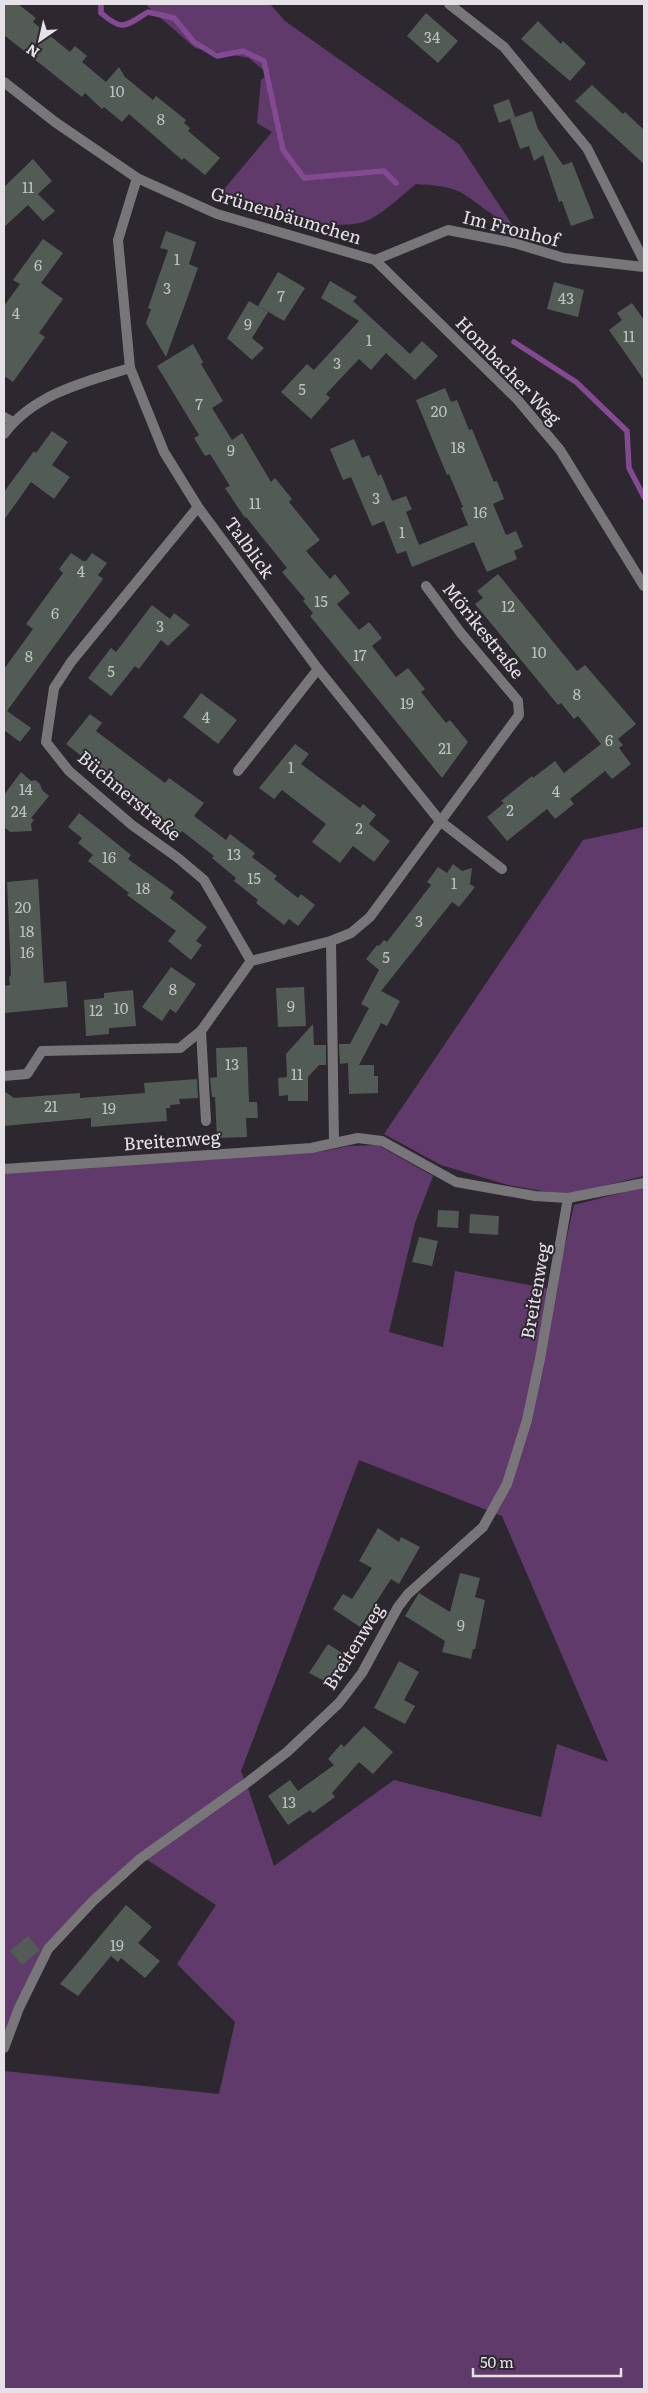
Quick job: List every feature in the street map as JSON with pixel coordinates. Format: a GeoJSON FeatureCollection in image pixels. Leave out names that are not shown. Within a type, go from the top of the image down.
{"type":"FeatureCollection","features":[{"type":"Feature","properties":{"kind":"street"},"geometry":{"type":"LineString","coordinates":[[449,4],[504,47],[587,148],[644,261]]}},
{"type":"Feature","properties":{"kind":"street","name":"Grünenbäumchen"},"geometry":{"type":"LineString","coordinates":[[4,82],[55,122],[137,178],[217,214],[375,260],[425,308]]}},
{"type":"Feature","properties":{"kind":"street","name":"Talblick"},"geometry":{"type":"LineString","coordinates":[[137,178],[118,240],[130,368],[164,452],[198,507],[318,669],[440,821],[502,870]]}},
{"type":"Feature","properties":{"kind":"street","name":"Im Fronhof"},"geometry":{"type":"LineString","coordinates":[[375,260],[448,230],[514,243],[564,258],[644,267]]}},
{"type":"Feature","properties":{"kind":"street","name":"Hombacher Weg"},"geometry":{"type":"LineString","coordinates":[[425,308],[517,399],[560,450],[644,586]]}},
{"type":"Feature","properties":{"kind":"street"},"geometry":{"type":"LineString","coordinates":[[4,434],[13,422],[62,389],[130,368]]}},
{"type":"Feature","properties":{"kind":"street"},"geometry":{"type":"LineString","coordinates":[[4,417],[13,422]]}},
{"type":"Feature","properties":{"kind":"street","name":"Büchnerstraße"},"geometry":{"type":"LineString","coordinates":[[198,507],[70,662],[54,688],[46,742],[69,771],[132,825],[204,880],[250,961]]}},
{"type":"Feature","properties":{"kind":"street","name":"Mörikestraße"},"geometry":{"type":"LineString","coordinates":[[250,961],[331,941],[351,933],[370,917],[519,715],[518,701],[506,684],[460,632],[426,586]]}},
{"type":"Feature","properties":{"kind":"street"},"geometry":{"type":"LineString","coordinates":[[238,771],[318,669]]}},
{"type":"Feature","properties":{"kind":"street"},"geometry":{"type":"LineString","coordinates":[[331,941],[334,1142]]}},
{"type":"Feature","properties":{"kind":"street"},"geometry":{"type":"LineString","coordinates":[[4,1076],[27,1074],[42,1051],[180,1048],[202,1032],[250,961]]}},
{"type":"Feature","properties":{"kind":"street"},"geometry":{"type":"LineString","coordinates":[[202,1032],[206,1121]]}},
{"type":"Feature","properties":{"kind":"street","name":"Breitenweg"},"geometry":{"type":"LineString","coordinates":[[4,1168],[311,1148],[358,1138],[382,1141],[456,1182],[490,1190],[568,1198],[644,1183]]}},
{"type":"Feature","properties":{"kind":"street","name":"Breitenweg"},"geometry":{"type":"LineString","coordinates":[[4,2048],[19,2008],[48,1949],[92,1901],[141,1858],[287,1752],[339,1703],[357,1680],[398,1606],[408,1594],[483,1527],[507,1484],[526,1420],[540,1359],[568,1198]]}},
{"type":"Feature","properties":{"kind":"shaded area"},"geometry":{"type":"Polygon","coordinates":[[[145,4],[270,4],[285,21],[459,144],[513,226],[493,215],[462,193],[434,185],[416,184],[379,214],[366,221],[352,224],[314,222],[272,212],[220,194],[272,132],[257,123],[261,80],[268,74],[249,58],[195,48],[145,4]]]}},
{"type":"Feature","properties":{"kind":"shaded area"},"geometry":{"type":"Polygon","coordinates":[[[644,827],[644,1176],[566,1195],[508,1185],[441,1165],[384,1134],[583,840],[644,827]]]}},
{"type":"Feature","properties":{"kind":"shaded area"},"geometry":{"type":"Polygon","coordinates":[[[378,1145],[433,1176],[415,1223],[389,1332],[443,1347],[455,1271],[555,1290],[574,1205],[644,1187],[644,2389],[4,2389],[4,2071],[219,2094],[235,2022],[177,1964],[216,1905],[146,1859],[247,1785],[274,1866],[394,1780],[541,1817],[557,1744],[608,1762],[502,1516],[359,1460],[241,1771],[244,1779],[139,1854],[43,1947],[4,2041],[4,1173],[324,1151],[349,1146],[378,1145]]]}},
{"type":"Feature","properties":{"kind":"building"},"geometry":{"type":"Polygon","coordinates":[[[4,4],[18,4],[36,18],[33,22],[70,52],[75,46],[87,56],[82,62],[106,82],[119,67],[125,77],[153,100],[156,96],[186,120],[184,123],[190,128],[188,131],[220,158],[205,175],[184,158],[182,160],[129,114],[122,122],[104,107],[102,109],[85,93],[82,97],[4,35],[4,4]]]}},
{"type":"Feature","properties":{"kind":"building"},"geometry":{"type":"Polygon","coordinates":[[[426,13],[458,41],[438,63],[407,36],[426,13]]]}},
{"type":"Feature","properties":{"kind":"building"},"geometry":{"type":"Polygon","coordinates":[[[538,21],[561,44],[563,41],[586,63],[570,81],[521,39],[538,21]]]}},
{"type":"Feature","properties":{"kind":"building"},"geometry":{"type":"Polygon","coordinates":[[[592,85],[623,114],[625,112],[644,130],[644,164],[575,101],[592,85]]]}},
{"type":"Feature","properties":{"kind":"building"},"geometry":{"type":"Polygon","coordinates":[[[509,99],[515,117],[499,123],[493,105],[509,99]]]}},
{"type":"Feature","properties":{"kind":"building"},"geometry":{"type":"Polygon","coordinates":[[[532,111],[538,129],[563,165],[572,162],[594,218],[571,226],[562,201],[559,202],[543,155],[534,161],[529,146],[520,149],[510,119],[532,111]]]}},
{"type":"Feature","properties":{"kind":"building"},"geometry":{"type":"Polygon","coordinates":[[[33,159],[52,181],[38,194],[55,211],[43,221],[28,205],[4,227],[4,187],[33,159]]]}},
{"type":"Feature","properties":{"kind":"building"},"geometry":{"type":"Polygon","coordinates":[[[166,231],[196,242],[189,264],[198,268],[166,357],[146,323],[151,309],[148,308],[168,250],[160,248],[166,231]]]}},
{"type":"Feature","properties":{"kind":"building"},"geometry":{"type":"Polygon","coordinates":[[[43,239],[63,253],[41,283],[63,299],[39,333],[45,337],[13,382],[4,376],[4,306],[20,284],[13,280],[43,239]]]}},
{"type":"Feature","properties":{"kind":"building"},"geometry":{"type":"Polygon","coordinates":[[[278,272],[305,288],[284,321],[258,306],[278,272]]]}},
{"type":"Feature","properties":{"kind":"building"},"geometry":{"type":"Polygon","coordinates":[[[330,281],[357,297],[353,301],[410,354],[422,341],[438,356],[415,380],[386,353],[371,370],[359,359],[326,394],[330,398],[311,419],[281,392],[307,364],[314,370],[359,321],[321,298],[330,281]]]}},
{"type":"Feature","properties":{"kind":"building"},"geometry":{"type":"Polygon","coordinates":[[[554,282],[584,290],[578,317],[547,309],[554,282]]]}},
{"type":"Feature","properties":{"kind":"building"},"geometry":{"type":"Polygon","coordinates":[[[249,301],[268,312],[252,338],[264,348],[252,360],[227,338],[249,301]]]}},
{"type":"Feature","properties":{"kind":"building"},"geometry":{"type":"Polygon","coordinates":[[[632,303],[644,320],[644,380],[609,330],[622,320],[617,313],[632,303]]]}},
{"type":"Feature","properties":{"kind":"building"},"geometry":{"type":"Polygon","coordinates":[[[193,344],[203,362],[201,364],[223,401],[212,408],[232,440],[242,433],[271,482],[275,478],[292,499],[289,502],[320,540],[306,551],[330,579],[335,574],[350,593],[337,604],[359,630],[369,622],[382,638],[372,646],[396,677],[408,668],[425,689],[421,692],[446,723],[450,720],[468,742],[442,778],[310,616],[313,613],[303,601],[305,599],[282,572],[287,568],[245,518],[225,488],[230,486],[210,454],[205,456],[194,438],[199,435],[157,366],[193,344]]]}},
{"type":"Feature","properties":{"kind":"building"},"geometry":{"type":"Polygon","coordinates":[[[445,388],[451,402],[457,400],[469,430],[472,429],[494,482],[497,481],[504,499],[493,504],[506,535],[516,531],[523,547],[514,551],[517,559],[487,572],[474,542],[412,567],[406,551],[397,554],[384,521],[372,526],[351,477],[343,480],[330,449],[354,439],[362,458],[369,455],[378,476],[381,474],[392,501],[406,496],[412,509],[406,512],[419,545],[468,525],[461,508],[463,507],[449,474],[447,475],[416,400],[445,388]]]}},
{"type":"Feature","properties":{"kind":"building"},"geometry":{"type":"Polygon","coordinates":[[[52,431],[68,442],[52,465],[70,477],[54,499],[31,482],[4,520],[4,492],[34,451],[36,453],[52,431]]]}},
{"type":"Feature","properties":{"kind":"building"},"geometry":{"type":"Polygon","coordinates":[[[71,553],[86,561],[92,553],[107,563],[98,575],[103,579],[7,711],[31,728],[20,742],[4,730],[4,669],[33,629],[26,624],[63,573],[59,569],[71,553]]]}},
{"type":"Feature","properties":{"kind":"building"},"geometry":{"type":"Polygon","coordinates":[[[498,574],[577,671],[585,665],[636,724],[618,739],[623,745],[619,748],[631,764],[612,779],[605,771],[570,799],[574,804],[555,819],[547,809],[507,841],[487,817],[504,803],[501,801],[532,776],[533,778],[555,761],[564,773],[601,744],[578,716],[574,719],[561,703],[558,705],[475,604],[483,598],[477,591],[498,574]]]}},
{"type":"Feature","properties":{"kind":"building"},"geometry":{"type":"Polygon","coordinates":[[[152,605],[170,619],[174,613],[190,625],[168,646],[161,640],[139,669],[135,666],[111,696],[88,678],[111,648],[116,652],[152,605]]]}},
{"type":"Feature","properties":{"kind":"building"},"geometry":{"type":"Polygon","coordinates":[[[201,693],[237,720],[218,744],[183,717],[201,693]]]}},
{"type":"Feature","properties":{"kind":"building"},"geometry":{"type":"Polygon","coordinates":[[[90,714],[102,723],[96,731],[165,783],[169,778],[204,803],[194,816],[226,840],[230,834],[255,853],[252,857],[277,876],[274,879],[298,898],[301,894],[315,905],[298,926],[289,919],[284,925],[256,903],[258,900],[234,881],[236,878],[212,858],[214,856],[182,831],[178,836],[112,785],[115,782],[66,744],[90,714]]]}},
{"type":"Feature","properties":{"kind":"building"},"geometry":{"type":"Polygon","coordinates":[[[295,744],[309,754],[301,764],[360,808],[363,804],[376,815],[369,824],[390,841],[374,862],[353,846],[340,863],[312,842],[326,824],[282,790],[274,799],[259,788],[295,744]]]}},
{"type":"Feature","properties":{"kind":"building"},"geometry":{"type":"Polygon","coordinates":[[[21,772],[31,781],[35,780],[40,784],[42,790],[49,796],[31,818],[34,820],[31,824],[32,831],[10,832],[4,827],[4,795],[21,772]]]}},
{"type":"Feature","properties":{"kind":"building"},"geometry":{"type":"Polygon","coordinates":[[[79,813],[131,855],[128,859],[174,892],[170,898],[207,927],[196,941],[202,945],[191,960],[168,941],[176,931],[127,895],[129,893],[88,861],[93,855],[78,843],[82,838],[68,827],[79,813]]]}},
{"type":"Feature","properties":{"kind":"building"},"geometry":{"type":"Polygon","coordinates":[[[453,864],[462,871],[472,868],[470,884],[475,887],[459,907],[452,902],[381,991],[400,1001],[387,1026],[381,1023],[359,1065],[374,1065],[374,1076],[378,1076],[378,1093],[349,1094],[348,1063],[340,1064],[339,1044],[350,1044],[369,1008],[361,1004],[379,970],[366,959],[377,945],[379,946],[384,940],[387,942],[431,885],[427,882],[438,867],[447,873],[453,864]]]}},
{"type":"Feature","properties":{"kind":"building"},"geometry":{"type":"Polygon","coordinates":[[[38,879],[44,983],[66,981],[68,1007],[4,1013],[4,986],[10,985],[9,977],[11,975],[7,882],[38,879]]]}},
{"type":"Feature","properties":{"kind":"building"},"geometry":{"type":"Polygon","coordinates":[[[171,967],[196,984],[176,1013],[170,1009],[162,1021],[142,1007],[171,967]]]}},
{"type":"Feature","properties":{"kind":"building"},"geometry":{"type":"Polygon","coordinates":[[[304,987],[306,1026],[278,1027],[276,988],[304,987]]]}},
{"type":"Feature","properties":{"kind":"building"},"geometry":{"type":"Polygon","coordinates":[[[133,990],[136,1026],[109,1028],[109,1034],[86,1036],[84,1000],[104,998],[104,993],[133,990]]]}},
{"type":"Feature","properties":{"kind":"building"},"geometry":{"type":"Polygon","coordinates":[[[313,1024],[314,1045],[326,1045],[326,1065],[319,1065],[308,1077],[308,1101],[288,1101],[288,1095],[279,1096],[278,1078],[287,1077],[286,1054],[313,1024]]]}},
{"type":"Feature","properties":{"kind":"building"},"geometry":{"type":"Polygon","coordinates":[[[247,1047],[249,1102],[257,1102],[258,1118],[246,1118],[247,1137],[217,1138],[215,1097],[212,1097],[210,1078],[217,1077],[216,1048],[247,1047]]]}},
{"type":"Feature","properties":{"kind":"building"},"geometry":{"type":"Polygon","coordinates":[[[197,1079],[198,1098],[179,1099],[180,1104],[170,1105],[170,1108],[166,1108],[167,1121],[91,1127],[91,1118],[4,1126],[4,1091],[14,1098],[80,1093],[80,1098],[145,1093],[144,1083],[197,1079]]]}},
{"type":"Feature","properties":{"kind":"building"},"geometry":{"type":"Polygon","coordinates":[[[438,1210],[459,1211],[458,1228],[437,1227],[438,1210]]]}},
{"type":"Feature","properties":{"kind":"building"},"geometry":{"type":"Polygon","coordinates":[[[470,1214],[499,1216],[498,1235],[469,1233],[470,1214]]]}},
{"type":"Feature","properties":{"kind":"building"},"geometry":{"type":"Polygon","coordinates":[[[419,1237],[438,1241],[432,1266],[412,1262],[419,1237]]]}},
{"type":"Feature","properties":{"kind":"building"},"geometry":{"type":"Polygon","coordinates":[[[378,1528],[399,1542],[401,1537],[420,1547],[399,1584],[391,1579],[360,1627],[333,1609],[343,1594],[352,1599],[372,1568],[359,1561],[378,1528]]]}},
{"type":"Feature","properties":{"kind":"building"},"geometry":{"type":"Polygon","coordinates":[[[460,1573],[480,1578],[475,1597],[485,1600],[475,1649],[473,1649],[471,1659],[442,1652],[445,1641],[405,1616],[419,1593],[450,1612],[460,1573]]]}},
{"type":"Feature","properties":{"kind":"building"},"geometry":{"type":"Polygon","coordinates":[[[328,1644],[350,1658],[332,1685],[309,1673],[328,1644]]]}},
{"type":"Feature","properties":{"kind":"building"},"geometry":{"type":"Polygon","coordinates":[[[399,1661],[419,1672],[404,1700],[415,1706],[405,1724],[374,1708],[399,1661]]]}},
{"type":"Feature","properties":{"kind":"building"},"geometry":{"type":"Polygon","coordinates":[[[364,1726],[393,1752],[373,1774],[359,1762],[332,1793],[335,1797],[313,1813],[310,1810],[288,1825],[268,1796],[290,1780],[298,1791],[334,1765],[328,1759],[341,1744],[344,1747],[364,1726]]]}},
{"type":"Feature","properties":{"kind":"building"},"geometry":{"type":"Polygon","coordinates":[[[126,1905],[152,1927],[138,1943],[160,1961],[145,1978],[121,1958],[118,1962],[111,1956],[78,1996],[60,1984],[126,1905]]]}},
{"type":"Feature","properties":{"kind":"building"},"geometry":{"type":"Polygon","coordinates":[[[28,1936],[40,1950],[22,1965],[10,1951],[28,1936]]]}},
{"type":"Feature","properties":{"kind":"waterway"},"geometry":{"type":"LineString","coordinates":[[101,4],[101,13],[119,25],[129,23],[148,12],[174,18],[194,42],[217,56],[243,51],[264,61],[283,150],[304,178],[384,171],[396,183]]}},
{"type":"Feature","properties":{"kind":"waterway"},"geometry":{"type":"LineString","coordinates":[[514,342],[576,382],[627,431],[629,468],[644,497]]}}]}
